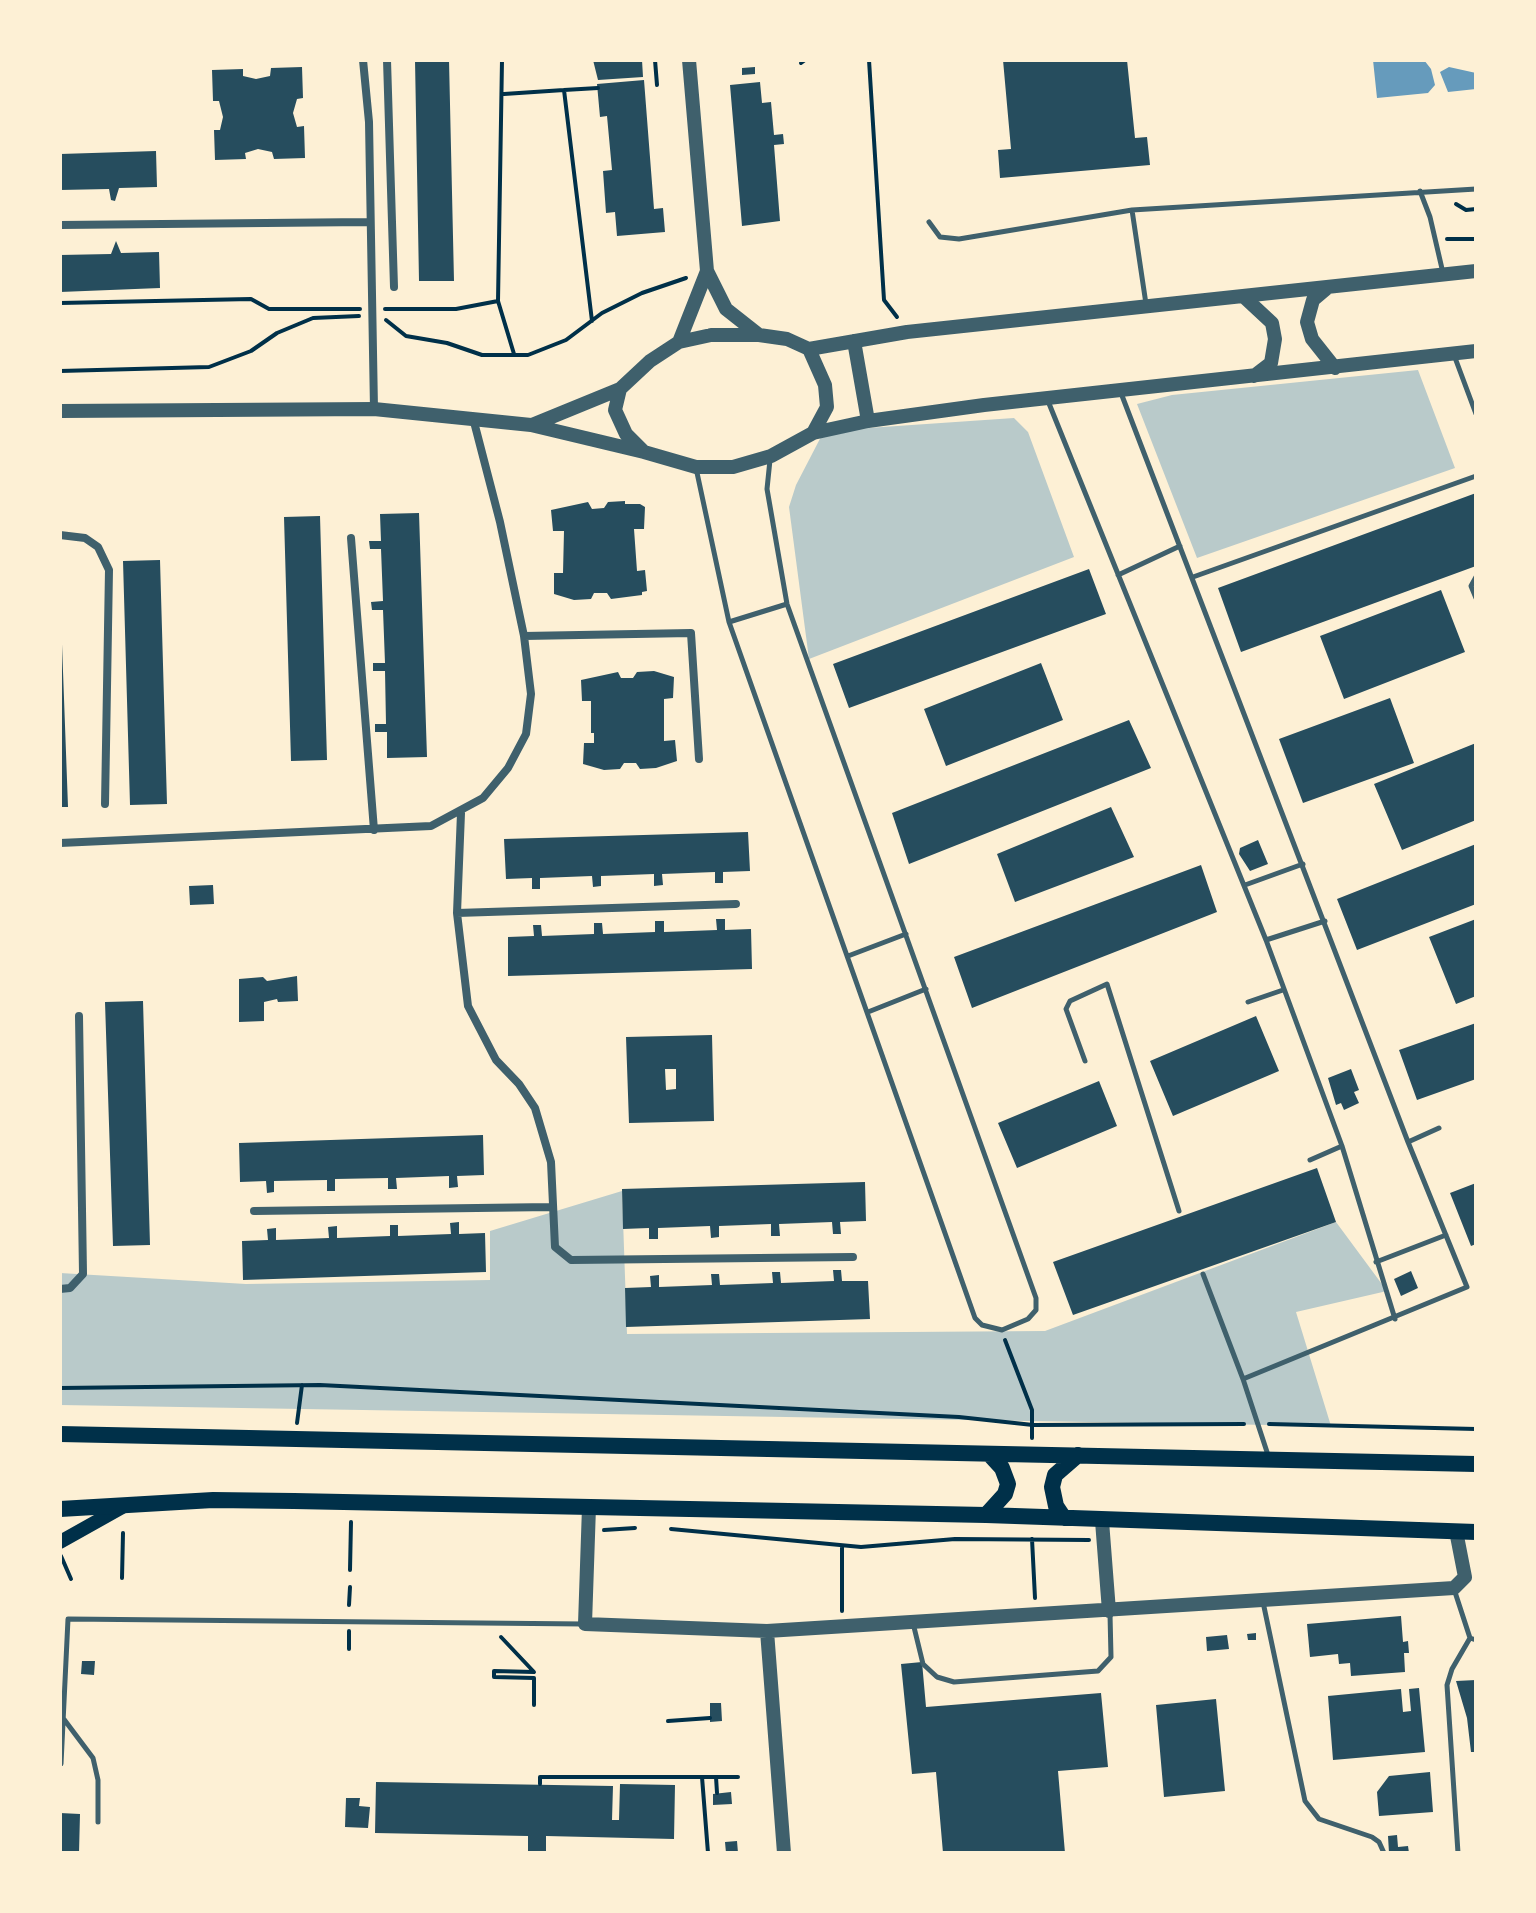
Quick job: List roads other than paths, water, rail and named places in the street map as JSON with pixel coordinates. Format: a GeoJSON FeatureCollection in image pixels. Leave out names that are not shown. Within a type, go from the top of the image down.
{"type":"FeatureCollection","features":[{"type":"Feature","properties":{"kind":"main road"},"geometry":{"type":"LineString","coordinates":[[60,1434],[798,1447],[991,1456],[1078,1455],[1476,1464]]}},
{"type":"Feature","properties":{"kind":"main road"},"geometry":{"type":"LineString","coordinates":[[1064,1518],[1056,1506],[1052,1487],[1063,1465],[1078,1455]]}},
{"type":"Feature","properties":{"kind":"main road"},"geometry":{"type":"LineString","coordinates":[[986,1515],[1005,1494],[1008,1484],[1002,1468],[991,1456]]}},
{"type":"Feature","properties":{"kind":"main road"},"geometry":{"type":"LineString","coordinates":[[60,1509],[226,1500],[1030,1516],[1102,1521],[1476,1532]]}},
{"type":"Feature","properties":{"kind":"main road"},"geometry":{"type":"LineString","coordinates":[[60,1542],[126,1505]]}},
{"type":"Feature","properties":{"kind":"street"},"geometry":{"type":"LineString","coordinates":[[363,60],[369,122],[368,222],[374,409]]}},
{"type":"Feature","properties":{"kind":"street"},"geometry":{"type":"LineString","coordinates":[[387,60],[394,287]]}},
{"type":"Feature","properties":{"kind":"street"},"geometry":{"type":"LineString","coordinates":[[689,60],[707,271],[726,309],[759,335]]}},
{"type":"Feature","properties":{"kind":"street"},"geometry":{"type":"LineString","coordinates":[[369,122],[389,115]]}},
{"type":"Feature","properties":{"kind":"street"},"geometry":{"type":"LineString","coordinates":[[60,225],[368,222]]}},
{"type":"Feature","properties":{"kind":"street"},"geometry":{"type":"LineString","coordinates":[[679,342],[707,271]]}},
{"type":"Feature","properties":{"kind":"street"},"geometry":{"type":"LineString","coordinates":[[531,425],[620,389],[650,361],[679,342],[711,335],[759,335],[787,339],[809,349],[907,332],[1476,271]]}},
{"type":"Feature","properties":{"kind":"street"},"geometry":{"type":"LineString","coordinates":[[1326,289],[1313,300],[1307,322],[1312,339],[1335,368]]}},
{"type":"Feature","properties":{"kind":"street"},"geometry":{"type":"LineString","coordinates":[[1243,296],[1272,323],[1275,339],[1271,363],[1253,376]]}},
{"type":"Feature","properties":{"kind":"street"},"geometry":{"type":"LineString","coordinates":[[854,341],[868,421]]}},
{"type":"Feature","properties":{"kind":"street"},"geometry":{"type":"LineString","coordinates":[[809,349],[825,385],[827,407],[813,433]]}},
{"type":"Feature","properties":{"kind":"street"},"geometry":{"type":"LineString","coordinates":[[60,411],[374,409],[473,417],[531,425],[696,467],[733,467],[771,456],[813,433],[868,421],[1476,351]]}},
{"type":"Feature","properties":{"kind":"street"},"geometry":{"type":"LineString","coordinates":[[620,389],[615,410],[626,434],[644,452]]}},
{"type":"Feature","properties":{"kind":"street"},"geometry":{"type":"LineString","coordinates":[[60,843],[431,826],[461,813],[483,798],[500,778],[526,734],[531,694],[524,636],[473,417]]}},
{"type":"Feature","properties":{"kind":"street"},"geometry":{"type":"LineString","coordinates":[[60,535],[85,538],[98,547],[109,570],[105,804]]}},
{"type":"Feature","properties":{"kind":"street"},"geometry":{"type":"LineString","coordinates":[[351,538],[374,830]]}},
{"type":"Feature","properties":{"kind":"street"},"geometry":{"type":"LineString","coordinates":[[524,636],[691,633],[699,759]]}},
{"type":"Feature","properties":{"kind":"street"},"geometry":{"type":"LineString","coordinates":[[461,813],[457,913],[468,1006],[496,1060],[519,1084],[535,1108],[551,1162],[555,1247],[571,1260],[853,1257]]}},
{"type":"Feature","properties":{"kind":"street"},"geometry":{"type":"LineString","coordinates":[[457,913],[736,904]]}},
{"type":"Feature","properties":{"kind":"street"},"geometry":{"type":"LineString","coordinates":[[60,1289],[70,1288],[83,1274],[79,1016]]}},
{"type":"Feature","properties":{"kind":"street"},"geometry":{"type":"LineString","coordinates":[[254,1211],[551,1207]]}},
{"type":"Feature","properties":{"kind":"street"},"geometry":{"type":"LineString","coordinates":[[589,1507],[585,1624],[767,1631],[1454,1588],[1465,1577],[1456,1531]]}},
{"type":"Feature","properties":{"kind":"street"},"geometry":{"type":"LineString","coordinates":[[1102,1521],[1109,1611]]}},
{"type":"Feature","properties":{"kind":"street"},"geometry":{"type":"LineString","coordinates":[[767,1631],[784,1853]]}},
{"type":"Feature","properties":{"kind":"lane"},"geometry":{"type":"LineString","coordinates":[[929,222],[940,237],[959,239],[1132,210],[1476,189]]}},
{"type":"Feature","properties":{"kind":"lane"},"geometry":{"type":"LineString","coordinates":[[1420,191],[1430,217],[1443,274]]}},
{"type":"Feature","properties":{"kind":"lane"},"geometry":{"type":"LineString","coordinates":[[1132,210],[1146,305]]}},
{"type":"Feature","properties":{"kind":"lane"},"geometry":{"type":"LineString","coordinates":[[1453,354],[1476,414]]}},
{"type":"Feature","properties":{"kind":"lane"},"geometry":{"type":"LineString","coordinates":[[1121,392],[1408,1142],[1467,1287],[1243,1379]]}},
{"type":"Feature","properties":{"kind":"lane"},"geometry":{"type":"LineString","coordinates":[[1047,400],[1266,940],[1342,1146],[1395,1319]]}},
{"type":"Feature","properties":{"kind":"lane"},"geometry":{"type":"LineString","coordinates":[[696,467],[729,622],[975,1318],[982,1325],[1002,1330],[1028,1319],[1036,1310],[1036,1298],[787,604],[767,489],[771,456]]}},
{"type":"Feature","properties":{"kind":"lane"},"geometry":{"type":"LineString","coordinates":[[1193,577],[1476,476]]}},
{"type":"Feature","properties":{"kind":"lane"},"geometry":{"type":"LineString","coordinates":[[1118,575],[1180,546]]}},
{"type":"Feature","properties":{"kind":"lane"},"geometry":{"type":"LineString","coordinates":[[1476,577],[1471,586],[1476,598]]}},
{"type":"Feature","properties":{"kind":"lane"},"geometry":{"type":"LineString","coordinates":[[729,622],[787,604]]}},
{"type":"Feature","properties":{"kind":"lane"},"geometry":{"type":"LineString","coordinates":[[1245,885],[1303,864]]}},
{"type":"Feature","properties":{"kind":"lane"},"geometry":{"type":"LineString","coordinates":[[1266,940],[1325,921]]}},
{"type":"Feature","properties":{"kind":"lane"},"geometry":{"type":"LineString","coordinates":[[848,956],[906,934]]}},
{"type":"Feature","properties":{"kind":"lane"},"geometry":{"type":"LineString","coordinates":[[1085,1061],[1066,1009],[1070,1001],[1107,984],[1179,1211]]}},
{"type":"Feature","properties":{"kind":"lane"},"geometry":{"type":"LineString","coordinates":[[868,1012],[926,989]]}},
{"type":"Feature","properties":{"kind":"lane"},"geometry":{"type":"LineString","coordinates":[[1248,1002],[1283,990]]}},
{"type":"Feature","properties":{"kind":"lane"},"geometry":{"type":"LineString","coordinates":[[1408,1142],[1439,1128]]}},
{"type":"Feature","properties":{"kind":"lane"},"geometry":{"type":"LineString","coordinates":[[1310,1160],[1342,1146]]}},
{"type":"Feature","properties":{"kind":"lane"},"geometry":{"type":"LineString","coordinates":[[1376,1262],[1446,1235]]}},
{"type":"Feature","properties":{"kind":"lane"},"geometry":{"type":"LineString","coordinates":[[1203,1274],[1270,1460]]}},
{"type":"Feature","properties":{"kind":"lane"},"geometry":{"type":"LineString","coordinates":[[1454,1588],[1473,1639],[1452,1669],[1447,1685],[1458,1853]]}},
{"type":"Feature","properties":{"kind":"lane"},"geometry":{"type":"LineString","coordinates":[[1263,1601],[1305,1801],[1319,1819],[1372,1837],[1379,1842],[1384,1853]]}},
{"type":"Feature","properties":{"kind":"lane"},"geometry":{"type":"LineString","coordinates":[[913,1622],[923,1664],[937,1677],[954,1682],[1098,1671],[1111,1657],[1109,1611]]}},
{"type":"Feature","properties":{"kind":"lane"},"geometry":{"type":"LineString","coordinates":[[61,1764],[68,1619],[585,1624]]}},
{"type":"Feature","properties":{"kind":"lane"},"geometry":{"type":"LineString","coordinates":[[63,1717],[93,1758],[98,1780],[98,1822]]}},
{"type":"Feature","properties":{"kind":"water"},"geometry":{"type":"Polygon","coordinates":[[[1373,60],[1424,60],[1431,69],[1435,85],[1428,93],[1377,98],[1373,60]]]}},
{"type":"Feature","properties":{"kind":"water"},"geometry":{"type":"Polygon","coordinates":[[[1449,67],[1476,73],[1476,89],[1448,92],[1440,72],[1449,67]]]}}]}
